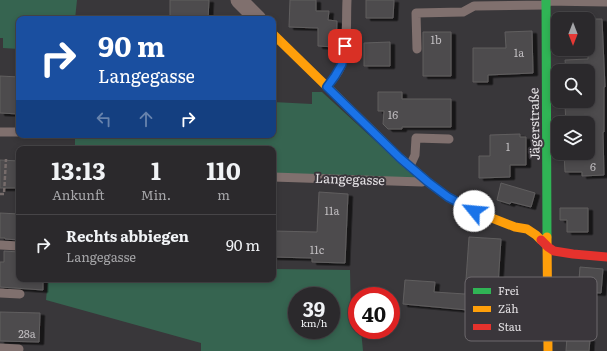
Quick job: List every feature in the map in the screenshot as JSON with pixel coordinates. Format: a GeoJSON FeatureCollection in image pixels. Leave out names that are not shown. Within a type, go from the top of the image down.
{"type":"FeatureCollection","features":[{"type":"Feature","properties":{"kind":"street"},"geometry":{"type":"LineString","coordinates":[[239,0],[255,16]]}},
{"type":"Feature","properties":{"kind":"street","name":"Jägerstraße"},"geometry":{"type":"LineString","coordinates":[[546,2],[548,247]]}},
{"type":"Feature","properties":{"kind":"street"},"geometry":{"type":"LineString","coordinates":[[276,37],[400,158],[448,197],[474,211],[514,226],[527,229],[554,251],[607,257]]}},
{"type":"Feature","properties":{"kind":"street"},"geometry":{"type":"LineString","coordinates":[[548,247],[548,277]]}},
{"type":"Feature","properties":{"kind":"lane"},"geometry":{"type":"LineString","coordinates":[[327,87],[342,64],[345,46],[347,0]]}},
{"type":"Feature","properties":{"kind":"lane"},"geometry":{"type":"LineString","coordinates":[[417,49],[416,13],[463,12],[474,6],[546,2],[607,2]]}},
{"type":"Feature","properties":{"kind":"lane"},"geometry":{"type":"LineString","coordinates":[[0,132],[16,132]]}},
{"type":"Feature","properties":{"kind":"lane"},"geometry":{"type":"LineString","coordinates":[[410,166],[415,154],[416,138],[449,139]]}},
{"type":"Feature","properties":{"kind":"lane","name":"Langegasse"},"geometry":{"type":"LineString","coordinates":[[276,177],[428,182]]}},
{"type":"Feature","properties":{"kind":"lane"},"geometry":{"type":"LineString","coordinates":[[0,245],[16,246]]}},
{"type":"Feature","properties":{"kind":"lane"},"geometry":{"type":"LineString","coordinates":[[0,294],[20,294]]}},
{"type":"Feature","properties":{"kind":"lane"},"geometry":{"type":"LineString","coordinates":[[0,348],[19,349]]}},
{"type":"Feature","properties":{"kind":"path"},"geometry":{"type":"LineString","coordinates":[[0,194],[4,194],[6,159]]}},
{"type":"Feature","properties":{"kind":"green space"},"geometry":{"type":"Polygon","coordinates":[[[0,0],[77,0],[75,16],[16,16],[16,49],[3,48],[3,38],[0,38],[0,0]]]}},
{"type":"Feature","properties":{"kind":"green space"},"geometry":{"type":"Polygon","coordinates":[[[312,92],[322,92],[417,179],[276,173],[276,146],[75,146],[75,138],[276,138],[276,102],[312,104],[312,92]]]}},
{"type":"Feature","properties":{"kind":"green space"},"geometry":{"type":"Polygon","coordinates":[[[276,269],[350,270],[350,287],[348,287],[348,339],[362,339],[363,351],[201,351],[201,343],[46,300],[48,282],[276,282],[276,269]]]}},
{"type":"Feature","properties":{"kind":"building"},"geometry":{"type":"Polygon","coordinates":[[[170,0],[209,0],[208,16],[170,16],[170,0]]]}},
{"type":"Feature","properties":{"kind":"building"},"geometry":{"type":"Polygon","coordinates":[[[290,0],[316,0],[316,11],[329,11],[328,20],[337,21],[336,47],[318,46],[318,28],[289,27],[290,0]]]}},
{"type":"Feature","properties":{"kind":"building"},"geometry":{"type":"Polygon","coordinates":[[[366,0],[394,0],[393,18],[366,18],[366,0]]]}},
{"type":"Feature","properties":{"kind":"building"},"geometry":{"type":"Polygon","coordinates":[[[595,19],[602,19],[605,87],[603,132],[604,175],[582,176],[582,172],[565,172],[564,160],[595,160],[595,116],[566,116],[565,108],[595,108],[595,64],[565,64],[565,60],[588,59],[588,56],[595,56],[595,19]]]}},
{"type":"Feature","properties":{"kind":"building"},"geometry":{"type":"Polygon","coordinates":[[[532,31],[533,73],[488,75],[488,82],[473,82],[473,48],[506,48],[505,32],[532,31]]]}},
{"type":"Feature","properties":{"kind":"building"},"geometry":{"type":"Polygon","coordinates":[[[423,32],[451,32],[451,76],[423,76],[423,32]]]}},
{"type":"Feature","properties":{"kind":"building"},"geometry":{"type":"Polygon","coordinates":[[[390,42],[390,66],[364,66],[364,43],[390,42]]]}},
{"type":"Feature","properties":{"kind":"building"},"geometry":{"type":"Polygon","coordinates":[[[0,76],[16,77],[16,114],[0,113],[0,76]]]}},
{"type":"Feature","properties":{"kind":"building"},"geometry":{"type":"Polygon","coordinates":[[[378,92],[402,92],[402,99],[451,99],[451,127],[402,127],[402,129],[388,129],[383,124],[384,111],[378,111],[378,92]]]}},
{"type":"Feature","properties":{"kind":"building"},"geometry":{"type":"Polygon","coordinates":[[[520,134],[520,137],[526,137],[526,165],[510,165],[510,177],[479,178],[479,156],[490,156],[490,135],[520,134]]]}},
{"type":"Feature","properties":{"kind":"building"},"geometry":{"type":"Polygon","coordinates":[[[0,160],[16,161],[16,188],[0,188],[0,160]]]}},
{"type":"Feature","properties":{"kind":"building"},"geometry":{"type":"Polygon","coordinates":[[[501,183],[535,193],[531,207],[511,202],[510,204],[497,200],[501,183]]]}},
{"type":"Feature","properties":{"kind":"building"},"geometry":{"type":"Polygon","coordinates":[[[319,192],[348,194],[345,263],[312,262],[312,258],[276,257],[276,231],[317,232],[319,192]]]}},
{"type":"Feature","properties":{"kind":"building"},"geometry":{"type":"Polygon","coordinates":[[[560,208],[588,208],[588,232],[567,232],[567,220],[560,220],[560,208]]]}},
{"type":"Feature","properties":{"kind":"building"},"geometry":{"type":"Polygon","coordinates":[[[0,213],[16,214],[16,240],[0,238],[0,213]]]}},
{"type":"Feature","properties":{"kind":"building"},"geometry":{"type":"Polygon","coordinates":[[[469,237],[501,239],[499,277],[466,277],[469,237]]]}},
{"type":"Feature","properties":{"kind":"building"},"geometry":{"type":"Polygon","coordinates":[[[4,251],[16,252],[16,282],[43,282],[43,290],[0,287],[0,262],[4,262],[4,251]]]}},
{"type":"Feature","properties":{"kind":"building"},"geometry":{"type":"Polygon","coordinates":[[[580,267],[603,269],[601,293],[597,293],[597,277],[579,277],[580,267]]]}},
{"type":"Feature","properties":{"kind":"building"},"geometry":{"type":"Polygon","coordinates":[[[405,280],[435,282],[434,292],[465,294],[465,310],[403,304],[405,280]]]}},
{"type":"Feature","properties":{"kind":"building"},"geometry":{"type":"Polygon","coordinates":[[[0,312],[40,313],[39,342],[0,341],[0,312]]]}},
{"type":"Feature","properties":{"kind":"building"},"geometry":{"type":"Polygon","coordinates":[[[567,341],[590,341],[589,351],[566,351],[567,341]]]}},
{"type":"Feature","properties":{"kind":"traffic: fast"},"geometry":{"type":"LineString","coordinates":[[546,0],[547,237]]}},
{"type":"Feature","properties":{"kind":"traffic: slow"},"geometry":{"type":"LineString","coordinates":[[276,37],[400,158],[428,182],[448,197],[474,211],[515,227],[527,229],[541,240]]}},
{"type":"Feature","properties":{"kind":"traffic: slow"},"geometry":{"type":"LineString","coordinates":[[547,237],[547,277]]}},
{"type":"Feature","properties":{"kind":"traffic: slow"},"geometry":{"type":"LineString","coordinates":[[548,341],[548,351]]}},
{"type":"Feature","properties":{"kind":"traffic: jam"},"geometry":{"type":"LineString","coordinates":[[541,240],[554,251],[607,257]]}},
{"type":"Feature","properties":{"kind":"route"},"geometry":{"type":"LineString","coordinates":[[345,46],[342,64],[327,87],[400,158],[428,182],[448,197],[474,211]]}}]}
